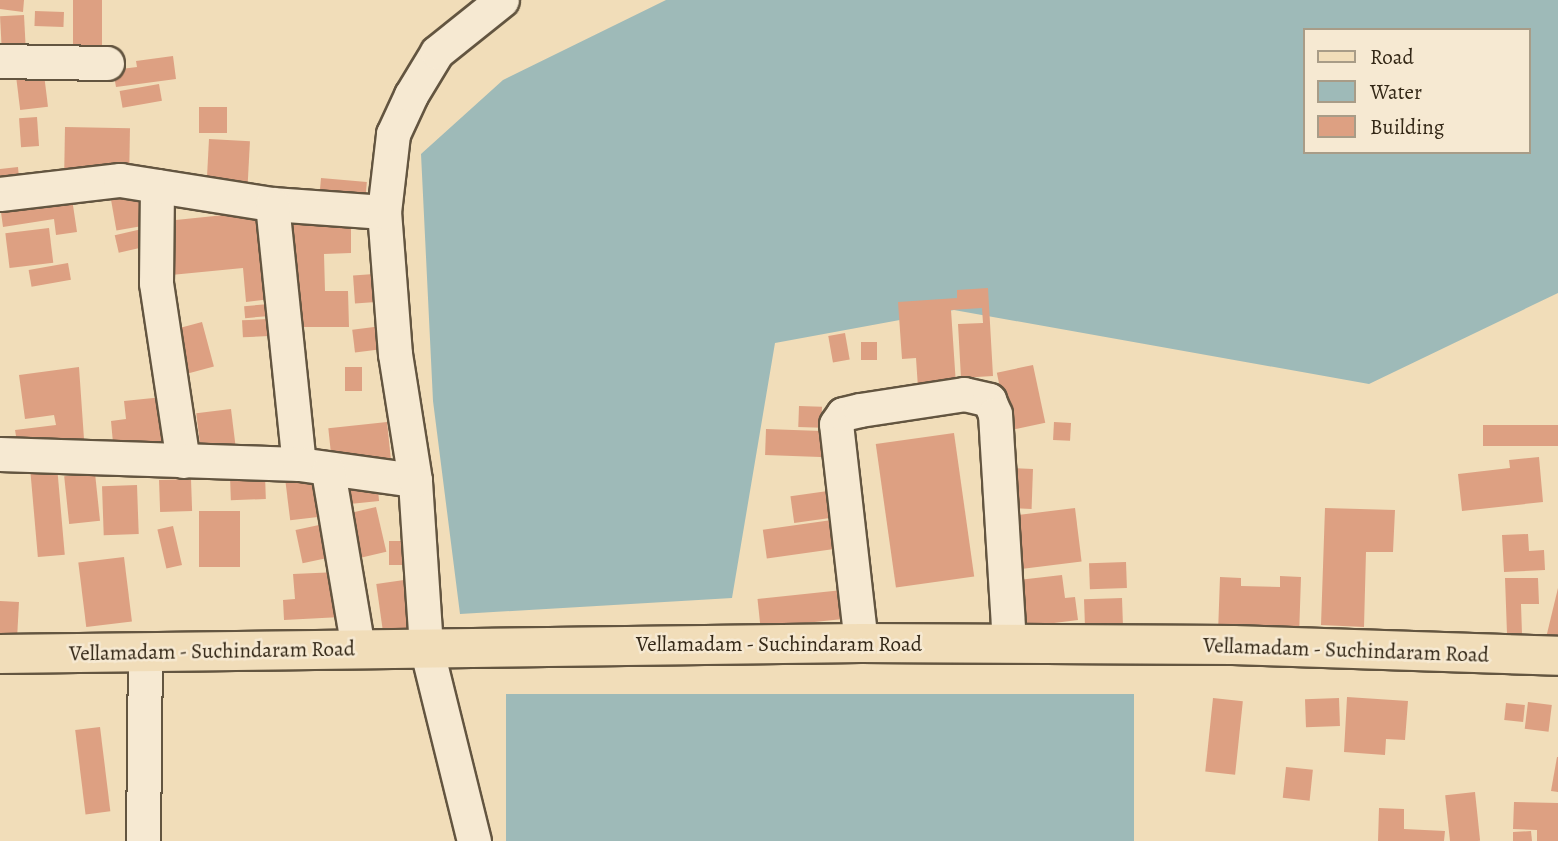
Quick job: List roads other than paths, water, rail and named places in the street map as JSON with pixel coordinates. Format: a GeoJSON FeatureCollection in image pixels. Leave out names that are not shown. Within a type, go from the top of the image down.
{"type":"FeatureCollection","features":[{"type":"Feature","properties":{"kind":"main road","name":"Vellamadam - Suchindaram Road"},"geometry":{"type":"LineString","coordinates":[[0,654],[861,643],[1233,645],[1558,656]]}},
{"type":"Feature","properties":{"kind":"street"},"geometry":{"type":"LineString","coordinates":[[474,841],[426,647],[415,480],[395,354],[384,212],[393,134],[411,95],[437,52],[502,0]]}},
{"type":"Feature","properties":{"kind":"street"},"geometry":{"type":"LineString","coordinates":[[0,61],[107,63]]}},
{"type":"Feature","properties":{"kind":"street"},"geometry":{"type":"LineString","coordinates":[[0,194],[101,180],[272,204],[384,212]]}},
{"type":"Feature","properties":{"kind":"street"},"geometry":{"type":"LineString","coordinates":[[157,186],[156,283],[183,461]]}},
{"type":"Feature","properties":{"kind":"street"},"geometry":{"type":"LineString","coordinates":[[272,204],[313,467],[358,648]]}},
{"type":"Feature","properties":{"kind":"street"},"geometry":{"type":"LineString","coordinates":[[861,643],[835,424],[843,415],[860,410],[964,394],[989,400],[995,414],[1009,644]]}},
{"type":"Feature","properties":{"kind":"street"},"geometry":{"type":"LineString","coordinates":[[0,454],[313,467],[415,480]]}},
{"type":"Feature","properties":{"kind":"street"},"geometry":{"type":"LineString","coordinates":[[143,841],[145,652]]}},
{"type":"Feature","properties":{"kind":"water"},"geometry":{"type":"Polygon","coordinates":[[[666,0],[1558,0],[1558,293],[1369,384],[954,310],[775,343],[732,598],[460,614],[433,401],[421,154],[503,80],[666,0]]]}},
{"type":"Feature","properties":{"kind":"water"},"geometry":{"type":"Polygon","coordinates":[[[506,694],[1134,694],[1134,841],[506,841],[506,694]]]}}]}
